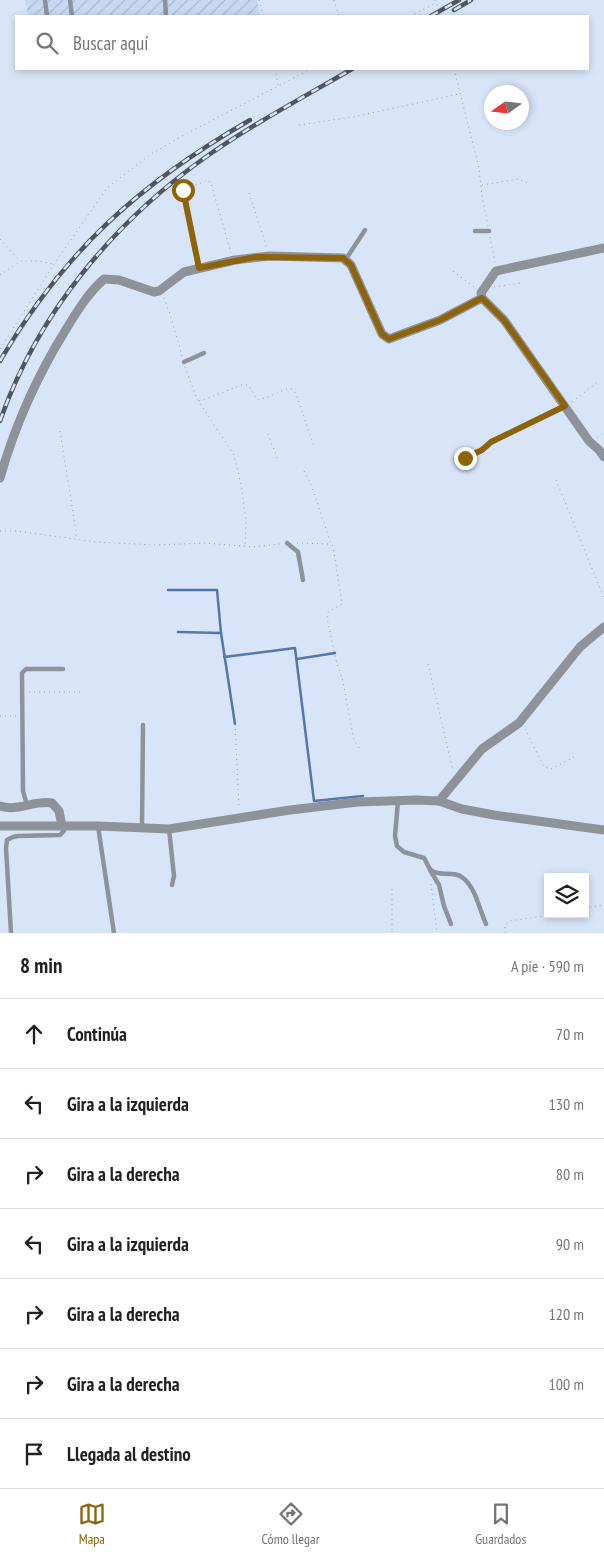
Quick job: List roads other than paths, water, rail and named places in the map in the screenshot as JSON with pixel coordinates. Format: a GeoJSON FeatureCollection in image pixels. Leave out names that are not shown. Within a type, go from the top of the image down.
{"type":"FeatureCollection","features":[{"type":"Feature","properties":{"kind":"street"},"geometry":{"type":"LineString","coordinates":[[0,478],[13,434],[37,381],[73,317],[104,279],[108,278],[154,292],[161,290],[184,272],[235,260],[269,256],[340,257],[346,259],[351,265],[382,334],[389,339],[440,320],[482,293],[496,270],[604,248]]}},
{"type":"Feature","properties":{"kind":"street"},"geometry":{"type":"LineString","coordinates":[[482,293],[504,320],[589,441],[600,450],[604,457]]}},
{"type":"Feature","properties":{"kind":"street"},"geometry":{"type":"LineString","coordinates":[[439,801],[482,749],[519,723],[580,648],[604,627]]}},
{"type":"Feature","properties":{"kind":"street"},"geometry":{"type":"LineString","coordinates":[[0,826],[98,826],[170,829],[358,802],[439,801],[462,809],[494,815],[604,830]]}},
{"type":"Feature","properties":{"kind":"street"},"geometry":{"type":"LineString","coordinates":[[0,806],[12,808],[52,803],[59,811],[63,826]]}},
{"type":"Feature","properties":{"kind":"lane"},"geometry":{"type":"LineString","coordinates":[[45,0],[47,15]]}},
{"type":"Feature","properties":{"kind":"lane"},"geometry":{"type":"LineString","coordinates":[[70,0],[72,15]]}},
{"type":"Feature","properties":{"kind":"lane"},"geometry":{"type":"LineString","coordinates":[[165,0],[166,15]]}},
{"type":"Feature","properties":{"kind":"lane"},"geometry":{"type":"LineString","coordinates":[[346,259],[365,230]]}},
{"type":"Feature","properties":{"kind":"lane"},"geometry":{"type":"LineString","coordinates":[[476,231],[489,231]]}},
{"type":"Feature","properties":{"kind":"lane"},"geometry":{"type":"LineString","coordinates":[[184,362],[204,353]]}},
{"type":"Feature","properties":{"kind":"lane"},"geometry":{"type":"LineString","coordinates":[[287,543],[298,552],[303,580]]}},
{"type":"Feature","properties":{"kind":"lane"},"geometry":{"type":"LineString","coordinates":[[27,805],[23,791],[23,670],[63,669]]}},
{"type":"Feature","properties":{"kind":"lane"},"geometry":{"type":"LineString","coordinates":[[142,828],[143,725]]}},
{"type":"Feature","properties":{"kind":"lane"},"geometry":{"type":"LineString","coordinates":[[398,801],[396,846],[404,852],[424,858],[439,885],[451,924]]}},
{"type":"Feature","properties":{"kind":"lane"},"geometry":{"type":"LineString","coordinates":[[12,933],[7,840],[18,836],[60,835],[64,832],[63,826]]}},
{"type":"Feature","properties":{"kind":"lane"},"geometry":{"type":"LineString","coordinates":[[98,826],[114,933]]}},
{"type":"Feature","properties":{"kind":"lane"},"geometry":{"type":"LineString","coordinates":[[170,829],[174,876],[172,885]]}},
{"type":"Feature","properties":{"kind":"lane"},"geometry":{"type":"LineString","coordinates":[[430,869],[434,872],[455,873],[468,882],[486,924]]}},
{"type":"Feature","properties":{"kind":"waterway"},"geometry":{"type":"LineString","coordinates":[[168,590],[217,590],[221,633],[178,632]]}},
{"type":"Feature","properties":{"kind":"waterway"},"geometry":{"type":"LineString","coordinates":[[221,633],[235,724]]}},
{"type":"Feature","properties":{"kind":"waterway"},"geometry":{"type":"LineString","coordinates":[[224,657],[295,648],[314,801],[363,796]]}},
{"type":"Feature","properties":{"kind":"waterway"},"geometry":{"type":"LineString","coordinates":[[297,659],[335,653]]}},
{"type":"Feature","properties":{"kind":"railway"},"geometry":{"type":"LineString","coordinates":[[433,15],[459,0]]}},
{"type":"Feature","properties":{"kind":"railway"},"geometry":{"type":"LineString","coordinates":[[454,10],[471,0]]}},
{"type":"Feature","properties":{"kind":"railway"},"geometry":{"type":"LineString","coordinates":[[0,421],[16,382],[35,344],[56,309],[81,275],[138,212],[203,159],[277,112],[350,70]]}},
{"type":"Feature","properties":{"kind":"railway"},"geometry":{"type":"LineString","coordinates":[[0,361],[25,321],[51,286],[78,253],[108,223],[139,195],[173,169],[250,120]]}}]}
